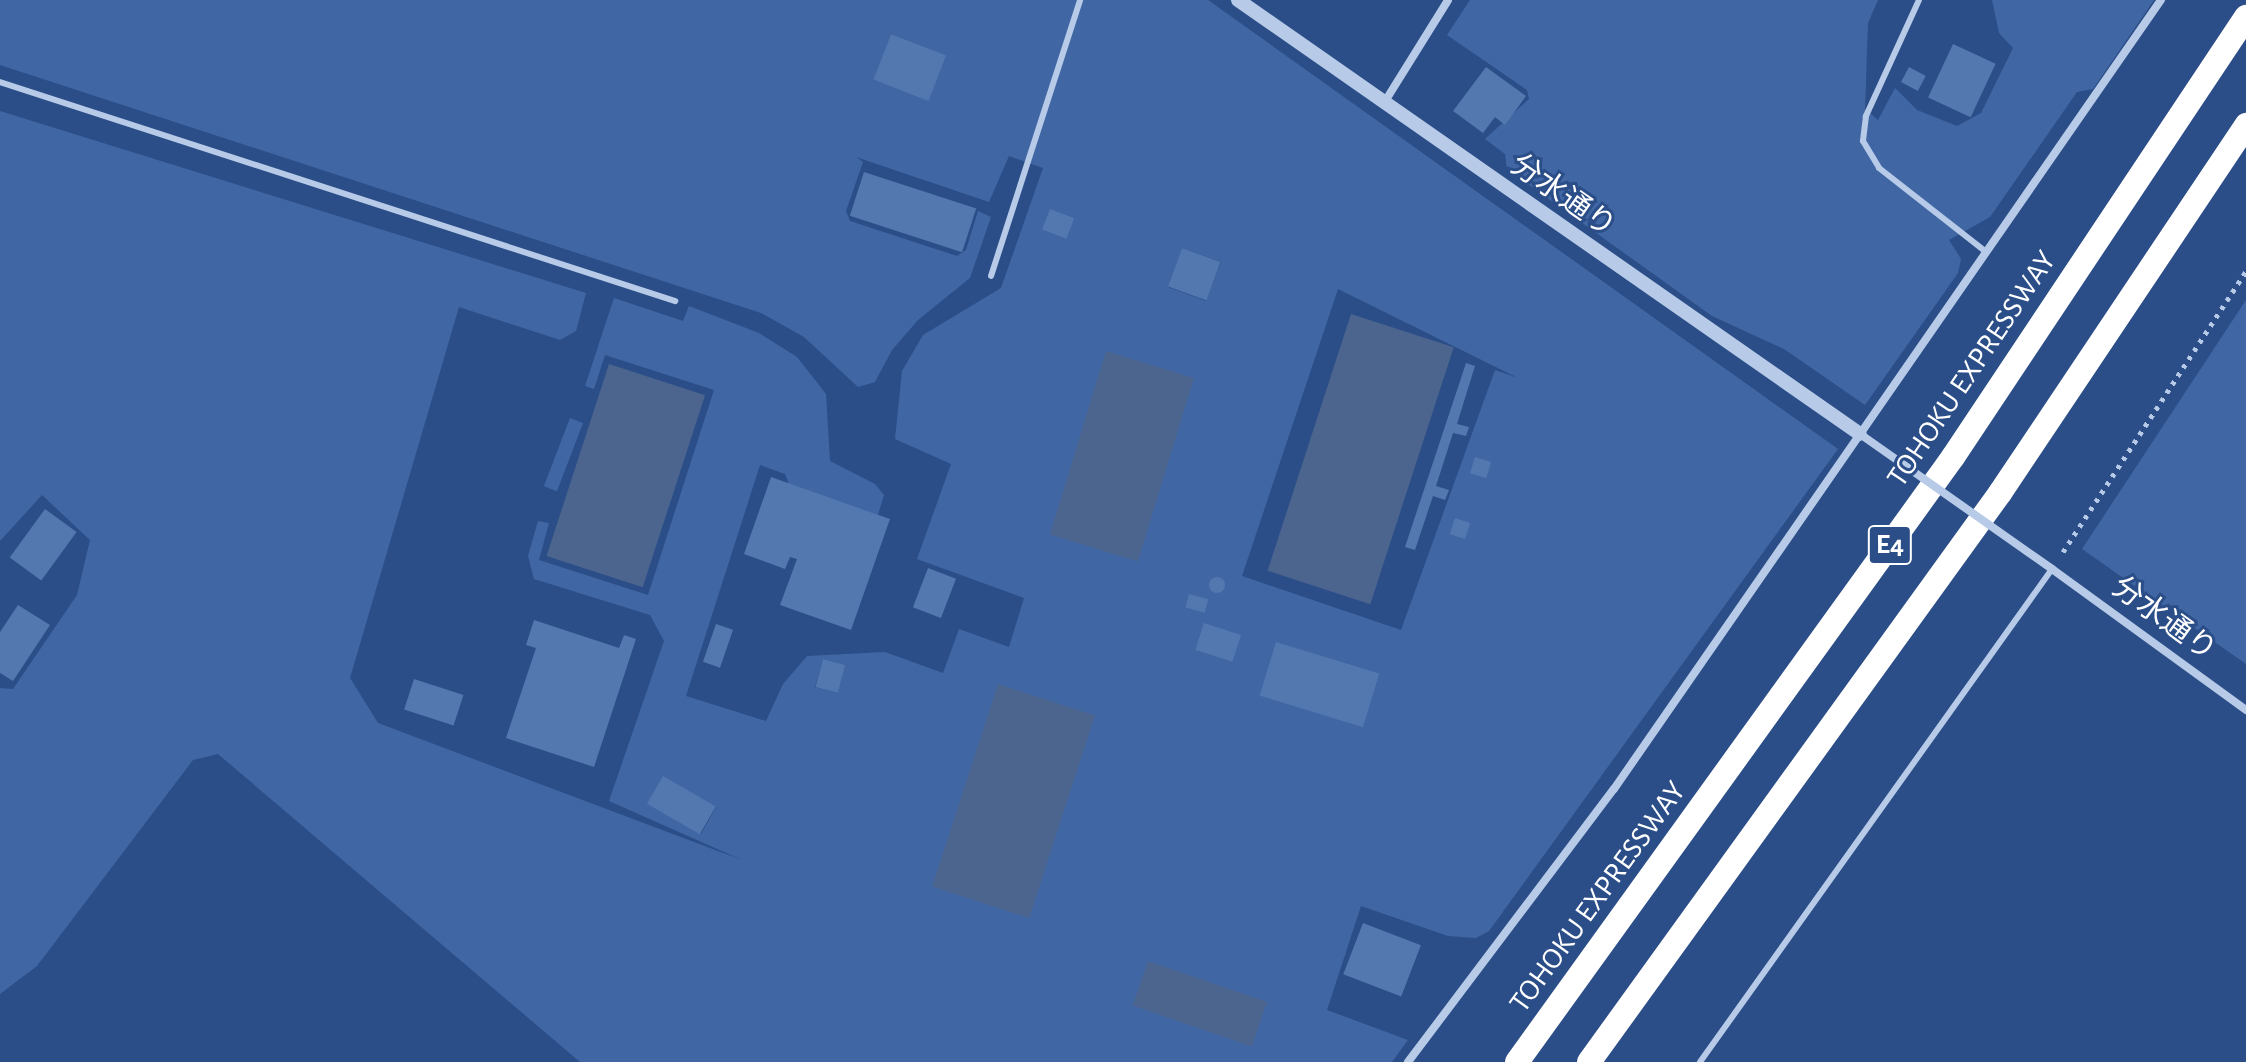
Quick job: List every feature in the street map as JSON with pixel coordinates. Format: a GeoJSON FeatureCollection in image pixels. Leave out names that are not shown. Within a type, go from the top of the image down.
{"type":"FeatureCollection","features":[{"type":"Feature","properties":{"kind":"highway","name":"TOHOKU EXPRESSWAY"},"geometry":{"type":"LineString","coordinates":[[1517,1062],[1953,457],[2246,17]]}},
{"type":"Feature","properties":{"kind":"highway","name":"E4"},"geometry":{"type":"LineString","coordinates":[[1589,1062],[2000,493],[2246,125]]}},
{"type":"Feature","properties":{"kind":"street","name":"分水通り"},"geometry":{"type":"LineString","coordinates":[[1238,0],[2052,569],[2246,710]]}},
{"type":"Feature","properties":{"kind":"street"},"geometry":{"type":"LineString","coordinates":[[1384,103],[1448,0]]}},
{"type":"Feature","properties":{"kind":"street"},"geometry":{"type":"LineString","coordinates":[[1408,1062],[1614,789],[2161,0]]}},
{"type":"Feature","properties":{"kind":"lane"},"geometry":{"type":"LineString","coordinates":[[991,276],[1080,0]]}},
{"type":"Feature","properties":{"kind":"lane"},"geometry":{"type":"LineString","coordinates":[[1919,0],[1866,116],[1863,141],[1879,168],[1986,252]]}},
{"type":"Feature","properties":{"kind":"lane"},"geometry":{"type":"LineString","coordinates":[[0,82],[675,301]]}},
{"type":"Feature","properties":{"kind":"lane"},"geometry":{"type":"LineString","coordinates":[[1700,1062],[2052,569]]}},
{"type":"Feature","properties":{"kind":"path"},"geometry":{"type":"LineString","coordinates":[[2052,569],[2246,271]]}},
{"type":"Feature","properties":{"kind":"shaded area"},"geometry":{"type":"Polygon","coordinates":[[[0,0],[1208,0],[1838,449],[1489,931],[1476,938],[1448,936],[1361,906],[1327,1010],[1408,1040],[1392,1062],[580,1062],[218,754],[193,760],[37,966],[0,994],[0,688],[13,689],[77,595],[90,540],[42,495],[0,541],[0,111],[586,293],[576,331],[560,340],[459,307],[350,678],[378,723],[742,860],[609,801],[664,641],[650,615],[534,579],[528,556],[538,521],[549,523],[539,560],[648,595],[714,390],[605,355],[594,389],[585,386],[614,298],[683,321],[689,306],[759,333],[797,357],[826,394],[830,461],[875,484],[884,495],[878,515],[789,484],[785,474],[760,465],[686,696],[766,721],[783,684],[807,656],[885,652],[943,673],[959,629],[1009,647],[1024,598],[917,559],[951,464],[895,439],[902,371],[923,335],[1001,288],[1043,168],[1009,156],[989,202],[856,157],[863,162],[846,211],[850,221],[957,256],[966,250],[978,211],[991,217],[970,278],[918,320],[892,350],[875,382],[858,387],[804,337],[761,313],[0,65],[0,0]],[[891,34],[874,80],[928,100],[945,55],[891,34]],[[1182,248],[1168,287],[1206,301],[1221,262],[1182,248]],[[1338,289],[1242,576],[1401,630],[1495,370],[1518,378],[1338,289]],[[823,659],[815,687],[837,693],[845,665],[823,659]],[[663,777],[701,834],[716,807],[663,777]]]}},
{"type":"Feature","properties":{"kind":"shaded area"},"geometry":{"type":"Polygon","coordinates":[[[1470,0],[1878,0],[1868,23],[1865,109],[1878,120],[1895,88],[1917,110],[1957,126],[1981,113],[2013,48],[1999,33],[1992,0],[2154,0],[2093,89],[2077,92],[1990,217],[1949,240],[1961,259],[1958,273],[1865,405],[1784,349],[1712,316],[1507,169],[1505,154],[1485,139],[1529,99],[1527,90],[1447,35],[1470,0]]]}},
{"type":"Feature","properties":{"kind":"shaded area"},"geometry":{"type":"Polygon","coordinates":[[[2246,300],[2246,664],[2082,549],[2246,300]]]}},
{"type":"Feature","properties":{"kind":"shaded area"},"geometry":{"type":"Polygon","coordinates":[[[1351,314],[1454,347],[1370,604],[1268,571],[1351,314]]]}},
{"type":"Feature","properties":{"kind":"shaded area"},"geometry":{"type":"Polygon","coordinates":[[[1106,351],[1194,378],[1138,562],[1050,535],[1106,351]]]}},
{"type":"Feature","properties":{"kind":"shaded area"},"geometry":{"type":"Polygon","coordinates":[[[609,364],[705,395],[643,587],[547,556],[609,364]]]}},
{"type":"Feature","properties":{"kind":"shaded area"},"geometry":{"type":"Polygon","coordinates":[[[570,418],[583,423],[557,491],[544,486],[570,418]]]}},
{"type":"Feature","properties":{"kind":"shaded area"},"geometry":{"type":"Polygon","coordinates":[[[998,684],[1095,716],[1029,918],[932,887],[998,684]]]}},
{"type":"Feature","properties":{"kind":"shaded area"},"geometry":{"type":"Polygon","coordinates":[[[1148,961],[1267,1002],[1252,1046],[1133,1005],[1148,961]]]}},
{"type":"Feature","properties":{"kind":"building"},"geometry":{"type":"Polygon","coordinates":[[[891,34],[946,55],[929,101],[873,80],[891,34]]]}},
{"type":"Feature","properties":{"kind":"building"},"geometry":{"type":"Polygon","coordinates":[[[1953,44],[1996,64],[1971,117],[1928,97],[1953,44]]]}},
{"type":"Feature","properties":{"kind":"building"},"geometry":{"type":"Polygon","coordinates":[[[1486,67],[1526,96],[1505,125],[1495,117],[1483,133],[1453,111],[1486,67]]]}},
{"type":"Feature","properties":{"kind":"building"},"geometry":{"type":"Polygon","coordinates":[[[1909,67],[1926,76],[1918,91],[1901,82],[1909,67]]]}},
{"type":"Feature","properties":{"kind":"building"},"geometry":{"type":"Polygon","coordinates":[[[864,172],[976,208],[962,252],[850,216],[864,172]]]}},
{"type":"Feature","properties":{"kind":"building"},"geometry":{"type":"Polygon","coordinates":[[[1050,209],[1074,218],[1066,239],[1042,230],[1050,209]]]}},
{"type":"Feature","properties":{"kind":"building"},"geometry":{"type":"Polygon","coordinates":[[[1182,248],[1221,262],[1207,301],[1168,287],[1182,248]]]}},
{"type":"Feature","properties":{"kind":"building"},"geometry":{"type":"Polygon","coordinates":[[[1466,363],[1475,366],[1457,424],[1469,427],[1466,436],[1453,433],[1436,486],[1449,490],[1445,500],[1433,496],[1415,550],[1405,547],[1466,363]]]}},
{"type":"Feature","properties":{"kind":"building"},"geometry":{"type":"Polygon","coordinates":[[[1475,457],[1491,462],[1486,478],[1470,473],[1475,457]]]}},
{"type":"Feature","properties":{"kind":"building"},"geometry":{"type":"Polygon","coordinates":[[[771,477],[890,519],[851,630],[780,605],[797,559],[790,557],[785,569],[744,554],[771,477]]]}},
{"type":"Feature","properties":{"kind":"building"},"geometry":{"type":"Polygon","coordinates":[[[45,509],[77,532],[41,580],[10,558],[45,509]]]}},
{"type":"Feature","properties":{"kind":"building"},"geometry":{"type":"Polygon","coordinates":[[[1455,518],[1470,523],[1465,539],[1450,534],[1455,518]]]}},
{"type":"Feature","properties":{"kind":"building"},"geometry":{"type":"Polygon","coordinates":[[[928,568],[956,579],[941,618],[913,607],[928,568]]]}},
{"type":"Feature","properties":{"kind":"building"},"geometry":{"type":"Polygon","coordinates":[[[1217,577],[1223,579],[1223,591],[1217,593],[1211,591],[1209,585],[1211,579],[1217,577]]]}},
{"type":"Feature","properties":{"kind":"building"},"geometry":{"type":"Polygon","coordinates":[[[1189,594],[1208,599],[1205,613],[1185,608],[1189,594]]]}},
{"type":"Feature","properties":{"kind":"building"},"geometry":{"type":"Polygon","coordinates":[[[18,605],[50,625],[13,681],[0,673],[0,632],[18,605]]]}},
{"type":"Feature","properties":{"kind":"building"},"geometry":{"type":"Polygon","coordinates":[[[534,620],[619,648],[624,635],[636,639],[594,767],[506,738],[536,648],[526,645],[534,620]]]}},
{"type":"Feature","properties":{"kind":"building"},"geometry":{"type":"Polygon","coordinates":[[[1204,623],[1241,635],[1232,662],[1195,650],[1204,623]]]}},
{"type":"Feature","properties":{"kind":"building"},"geometry":{"type":"Polygon","coordinates":[[[716,624],[733,630],[720,668],[703,662],[716,624]]]}},
{"type":"Feature","properties":{"kind":"building"},"geometry":{"type":"Polygon","coordinates":[[[1276,642],[1379,674],[1363,727],[1260,696],[1276,642]]]}},
{"type":"Feature","properties":{"kind":"building"},"geometry":{"type":"Polygon","coordinates":[[[823,659],[845,665],[838,693],[815,687],[823,659]]]}},
{"type":"Feature","properties":{"kind":"building"},"geometry":{"type":"Polygon","coordinates":[[[414,679],[463,695],[454,726],[404,709],[414,679]]]}},
{"type":"Feature","properties":{"kind":"building"},"geometry":{"type":"Polygon","coordinates":[[[663,776],[716,806],[700,834],[647,804],[663,776]]]}},
{"type":"Feature","properties":{"kind":"building"},"geometry":{"type":"Polygon","coordinates":[[[1363,923],[1421,945],[1401,997],[1343,974],[1363,923]]]}}]}
